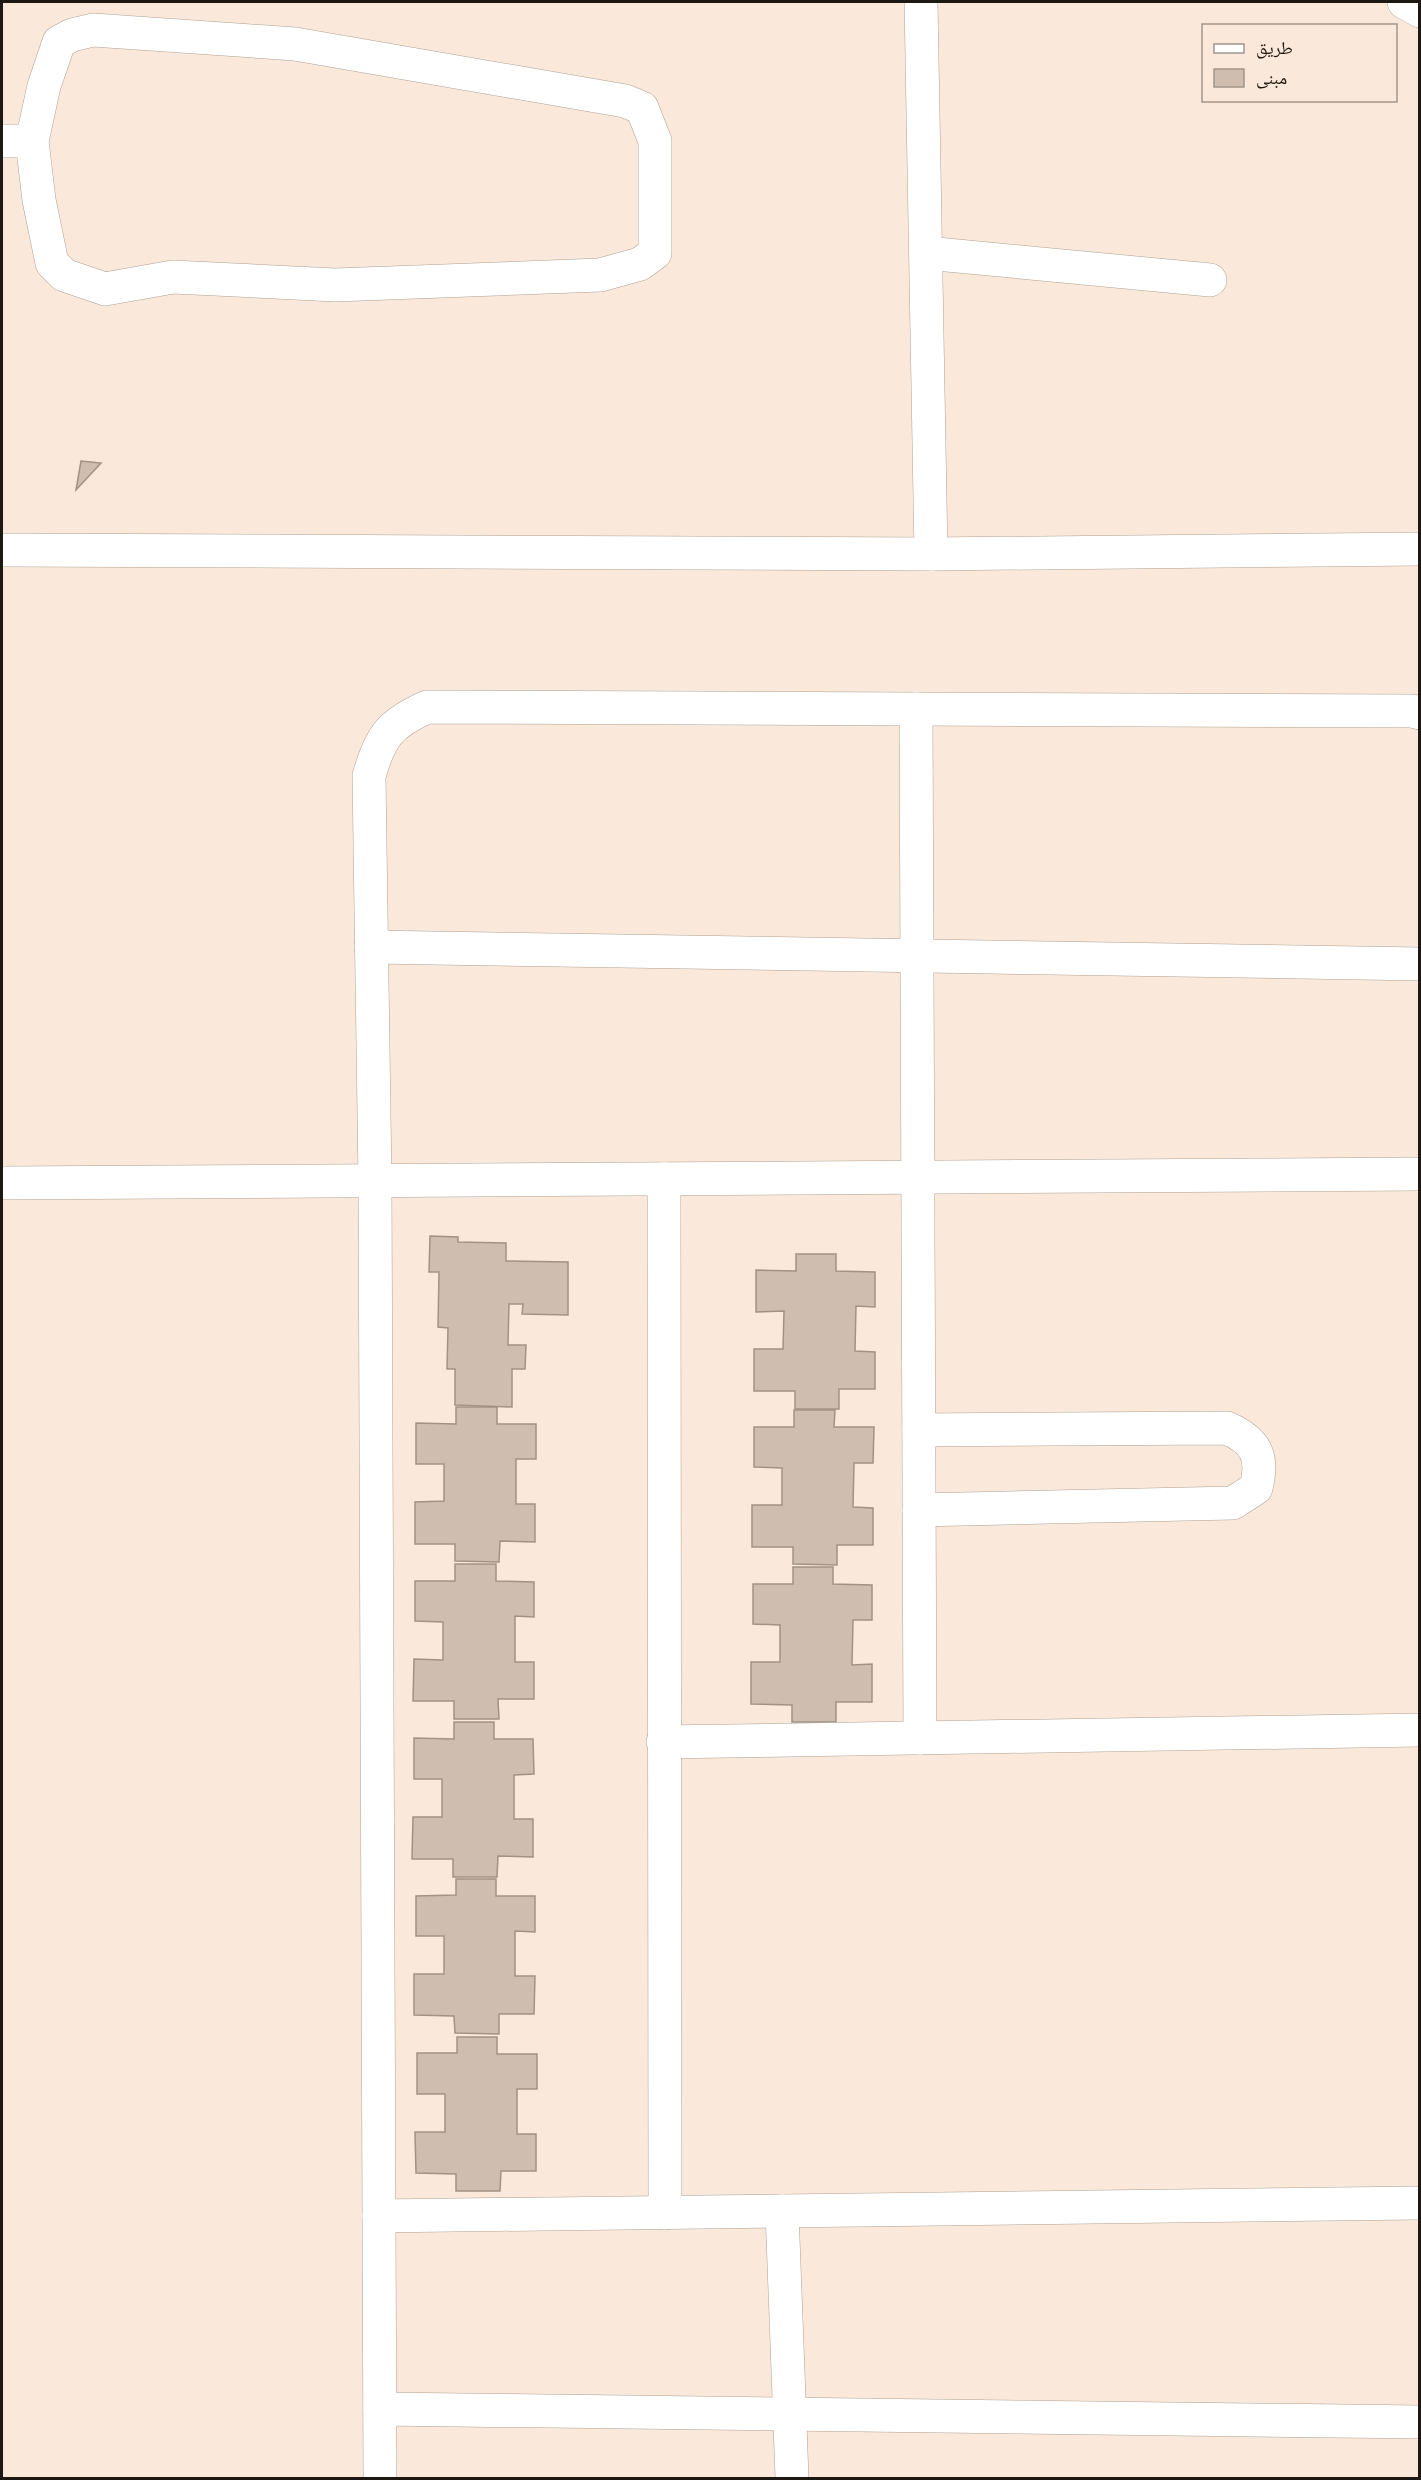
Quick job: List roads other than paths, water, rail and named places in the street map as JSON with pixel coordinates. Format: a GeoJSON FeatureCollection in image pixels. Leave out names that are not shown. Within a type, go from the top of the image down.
{"type":"FeatureCollection","features":[{"type":"Feature","properties":{"kind":"street"},"geometry":{"type":"LineString","coordinates":[[921,2],[930,554]]}},
{"type":"Feature","properties":{"kind":"street"},"geometry":{"type":"LineString","coordinates":[[1404,2],[1419,11]]}},
{"type":"Feature","properties":{"kind":"street"},"geometry":{"type":"LineString","coordinates":[[93,30],[295,44],[625,100],[642,108],[655,141],[655,253],[640,264],[600,275],[335,285],[173,277],[105,289],[64,275],[52,263],[39,200],[17,141],[44,86],[60,42],[72,35],[93,30]]}},
{"type":"Feature","properties":{"kind":"street"},"geometry":{"type":"LineString","coordinates":[[926,253],[1210,280]]}},
{"type":"Feature","properties":{"kind":"street"},"geometry":{"type":"LineString","coordinates":[[2,550],[930,554],[1419,549]]}},
{"type":"Feature","properties":{"kind":"street"},"geometry":{"type":"LineString","coordinates":[[380,2478],[375,1181],[369,776],[378,745],[402,719],[427,707],[1412,711],[1419,713]]}},
{"type":"Feature","properties":{"kind":"street"},"geometry":{"type":"LineString","coordinates":[[916,709],[920,1738]]}},
{"type":"Feature","properties":{"kind":"street"},"geometry":{"type":"LineString","coordinates":[[372,947],[1419,964]]}},
{"type":"Feature","properties":{"kind":"street"},"geometry":{"type":"LineString","coordinates":[[2,1183],[1419,1174]]}},
{"type":"Feature","properties":{"kind":"street"},"geometry":{"type":"LineString","coordinates":[[664,1179],[665,2213]]}},
{"type":"Feature","properties":{"kind":"street"},"geometry":{"type":"LineString","coordinates":[[919,1430],[1227,1428],[1246,1436],[1256,1449],[1260,1472],[1256,1488],[1233,1503],[920,1510]]}},
{"type":"Feature","properties":{"kind":"street"},"geometry":{"type":"LineString","coordinates":[[663,1742],[1419,1730]]}},
{"type":"Feature","properties":{"kind":"street"},"geometry":{"type":"LineString","coordinates":[[379,2216],[1419,2203]]}},
{"type":"Feature","properties":{"kind":"street"},"geometry":{"type":"LineString","coordinates":[[782,2211],[792,2478]]}},
{"type":"Feature","properties":{"kind":"street"},"geometry":{"type":"LineString","coordinates":[[380,2409],[1419,2422]]}}]}
